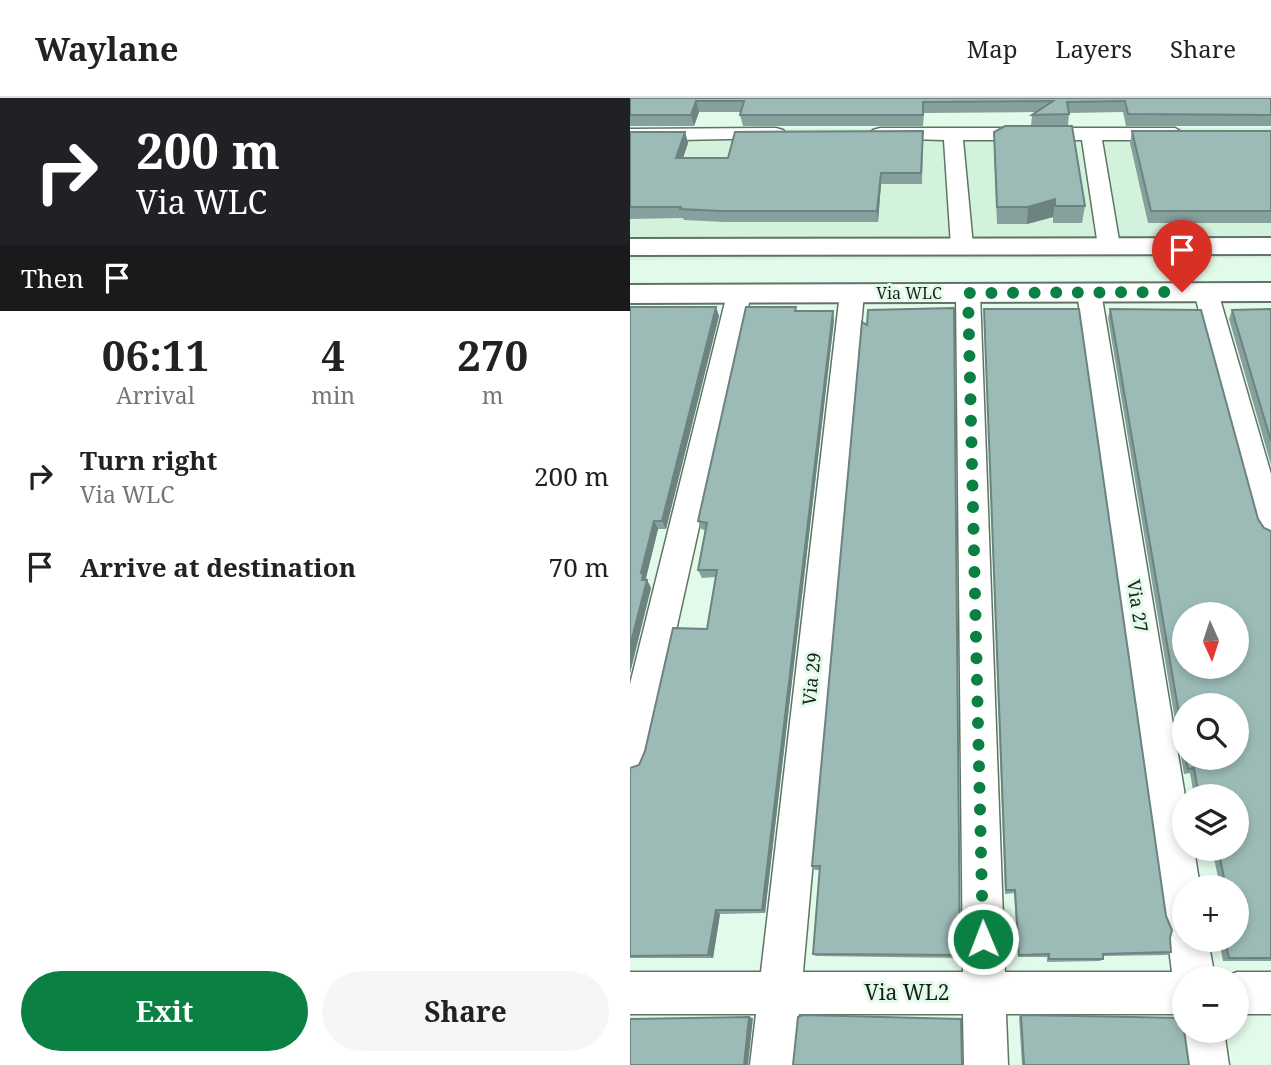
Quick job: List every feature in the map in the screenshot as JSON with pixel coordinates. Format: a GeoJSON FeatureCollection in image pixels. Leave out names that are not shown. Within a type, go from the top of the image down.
{"type":"FeatureCollection","features":[{"type":"Feature","properties":{"kind":"street"},"geometry":{"type":"LineString","coordinates":[[630,135],[792,134]]}},
{"type":"Feature","properties":{"kind":"street"},"geometry":{"type":"LineString","coordinates":[[859,134],[1188,134]]}},
{"type":"Feature","properties":{"kind":"street"},"geometry":{"type":"LineString","coordinates":[[953,134],[962,246]]}},
{"type":"Feature","properties":{"kind":"street"},"geometry":{"type":"LineString","coordinates":[[1091,134],[1109,246]]}},
{"type":"Feature","properties":{"kind":"street"},"geometry":{"type":"LineString","coordinates":[[1227,246],[1240,292]]}},
{"type":"Feature","properties":{"kind":"street"},"geometry":{"type":"LineString","coordinates":[[630,247],[1271,246]]}},
{"type":"Feature","properties":{"kind":"street"},"geometry":{"type":"LineString","coordinates":[[811,293],[818,247]]}},
{"type":"Feature","properties":{"kind":"street","name":"Via 27"},"geometry":{"type":"LineString","coordinates":[[1089,292],[1178,875]]}},
{"type":"Feature","properties":{"kind":"street"},"geometry":{"type":"LineString","coordinates":[[1206,292],[1271,526]]}},
{"type":"Feature","properties":{"kind":"street","name":"Via WLC"},"geometry":{"type":"LineString","coordinates":[[630,294],[1271,292]]}},
{"type":"Feature","properties":{"kind":"street"},"geometry":{"type":"LineString","coordinates":[[630,756],[739,293]]}},
{"type":"Feature","properties":{"kind":"street","name":"Via 29"},"geometry":{"type":"LineString","coordinates":[[772,1065],[852,293]]}},
{"type":"Feature","properties":{"kind":"street"},"geometry":{"type":"LineString","coordinates":[[968,293],[986,1065]]}},
{"type":"Feature","properties":{"kind":"street","name":"Via WL2"},"geometry":{"type":"LineString","coordinates":[[630,993],[1172,993]]}},
{"type":"Feature","properties":{"kind":"street"},"geometry":{"type":"LineString","coordinates":[[1249,993],[1271,993]]}},
{"type":"Feature","properties":{"kind":"street"},"geometry":{"type":"LineString","coordinates":[[1204,1043],[1207,1065]]}},
{"type":"Feature","properties":{"kind":"shaded area"},"geometry":{"type":"Polygon","coordinates":[[[1271,128],[1271,258],[630,260],[630,129],[1271,128]]]}},
{"type":"Feature","properties":{"kind":"building"},"geometry":{"type":"Polygon","coordinates":[[[630,98],[1271,98],[1271,115],[1128,114],[1125,101],[1067,102],[1069,114],[1032,115],[1053,101],[923,102],[923,115],[740,115],[744,101],[696,101],[691,115],[630,115],[630,98]]]}},
{"type":"Feature","properties":{"kind":"building"},"geometry":{"type":"Polygon","coordinates":[[[1005,126],[1072,126],[1085,206],[1055,206],[1055,199],[1028,207],[997,207],[994,132],[1005,126]]]}},
{"type":"Feature","properties":{"kind":"building"},"geometry":{"type":"Polygon","coordinates":[[[923,131],[921,173],[881,173],[877,211],[721,211],[680,209],[681,207],[630,207],[630,132],[685,132],[676,158],[728,158],[735,132],[923,131]]]}},
{"type":"Feature","properties":{"kind":"building"},"geometry":{"type":"Polygon","coordinates":[[[1132,131],[1271,131],[1271,211],[1151,211],[1132,131]]]}},
{"type":"Feature","properties":{"kind":"building"},"geometry":{"type":"Polygon","coordinates":[[[630,307],[716,307],[662,521],[654,521],[641,573],[642,580],[647,580],[630,646],[630,307]]]}},
{"type":"Feature","properties":{"kind":"building"},"geometry":{"type":"Polygon","coordinates":[[[746,307],[796,307],[795,311],[833,311],[762,910],[716,910],[708,955],[630,956],[630,768],[639,765],[645,751],[673,628],[707,629],[717,570],[698,570],[707,523],[698,521],[746,307]]]}},
{"type":"Feature","properties":{"kind":"building"},"geometry":{"type":"Polygon","coordinates":[[[954,308],[960,955],[813,954],[820,866],[812,866],[862,322],[867,325],[868,310],[954,308]]]}},
{"type":"Feature","properties":{"kind":"building"},"geometry":{"type":"Polygon","coordinates":[[[984,309],[1079,309],[1166,916],[1172,930],[1171,952],[1103,954],[1103,959],[1049,959],[1049,954],[1019,955],[1015,890],[1006,890],[984,309]]]}},
{"type":"Feature","properties":{"kind":"building"},"geometry":{"type":"Polygon","coordinates":[[[1110,309],[1201,310],[1258,519],[1264,528],[1271,531],[1271,958],[1229,958],[1228,952],[1249,952],[1249,875],[1223,875],[1221,861],[1249,861],[1249,784],[1197,784],[1194,770],[1249,770],[1249,693],[1175,693],[1173,679],[1250,679],[1250,602],[1172,602],[1172,673],[1110,309]]]}},
{"type":"Feature","properties":{"kind":"building"},"geometry":{"type":"Polygon","coordinates":[[[1271,309],[1271,441],[1232,310],[1271,309]]]}},
{"type":"Feature","properties":{"kind":"building"},"geometry":{"type":"Polygon","coordinates":[[[1021,1015],[1172,1018],[1172,1043],[1186,1043],[1189,1065],[1024,1065],[1021,1015]]]}},
{"type":"Feature","properties":{"kind":"building"},"geometry":{"type":"Polygon","coordinates":[[[749,1017],[744,1065],[630,1065],[630,1019],[749,1017]]]}},
{"type":"Feature","properties":{"kind":"building"},"geometry":{"type":"Polygon","coordinates":[[[798,1017],[961,1019],[962,1065],[793,1065],[798,1017]]]}},
{"type":"Feature","properties":{"kind":"route"},"geometry":{"type":"LineString","coordinates":[[983,939],[968,293],[1182,292]]}}]}
